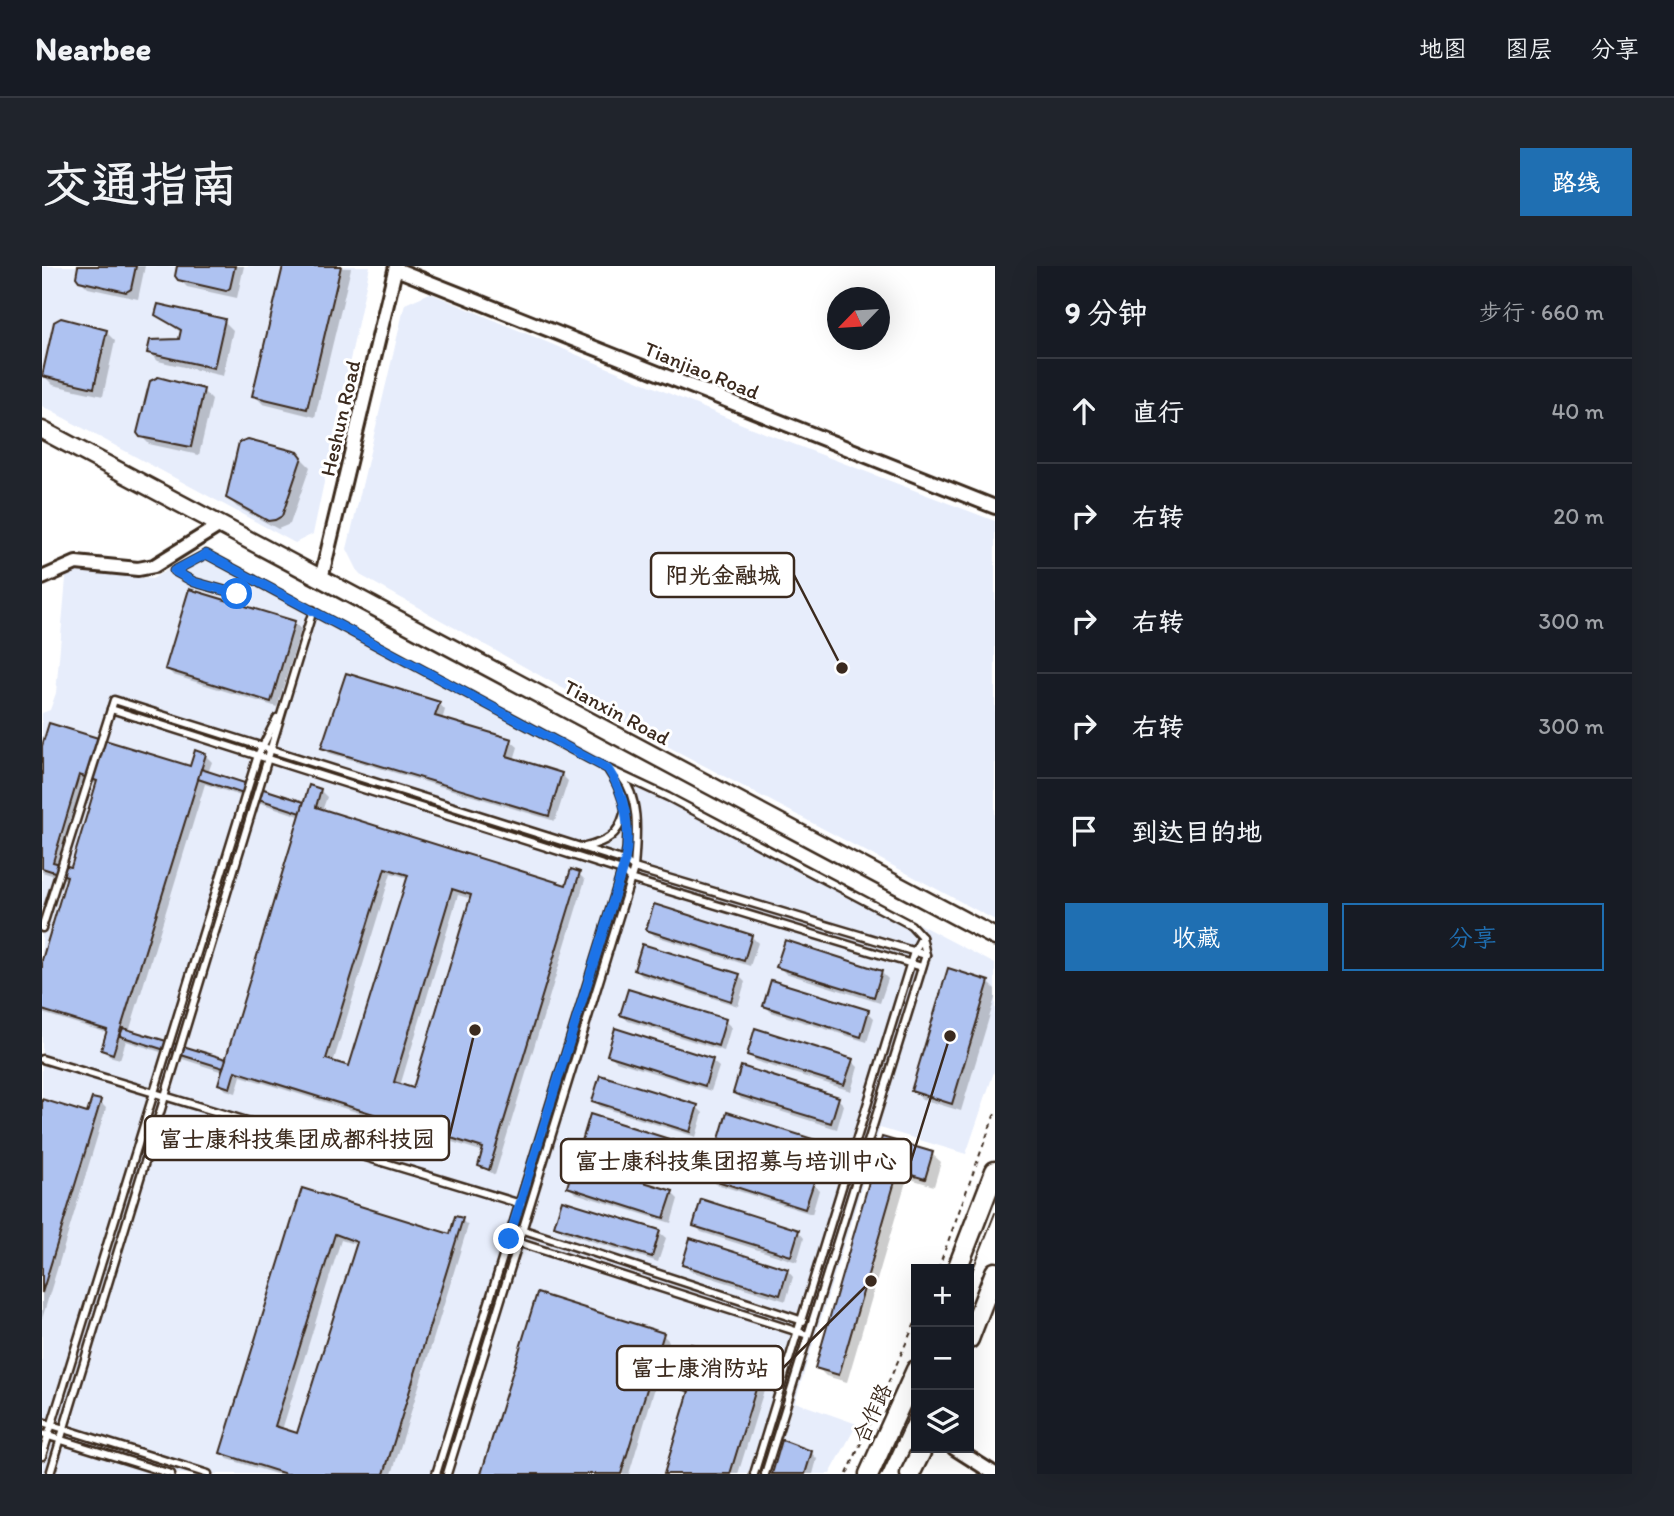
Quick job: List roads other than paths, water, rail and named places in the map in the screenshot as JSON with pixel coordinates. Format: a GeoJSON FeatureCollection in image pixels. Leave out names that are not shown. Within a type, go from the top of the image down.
{"type":"FeatureCollection","features":[{"type":"Feature","properties":{"kind":"main road"},"geometry":{"type":"LineString","coordinates":[[959,1264],[995,1171]]}},
{"type":"Feature","properties":{"kind":"main road"},"geometry":{"type":"LineString","coordinates":[[974,1327],[995,1272]]}},
{"type":"Feature","properties":{"kind":"main road","name":"合作路"},"geometry":{"type":"LineString","coordinates":[[869,1474],[911,1381]]}},
{"type":"Feature","properties":{"kind":"main road"},"geometry":{"type":"LineString","coordinates":[[910,1474],[920,1453]]}},
{"type":"Feature","properties":{"kind":"street","name":"Tianjiao Road"},"geometry":{"type":"LineString","coordinates":[[396,268],[995,507]]}},
{"type":"Feature","properties":{"kind":"street","name":"Heshun Road"},"geometry":{"type":"LineString","coordinates":[[321,579],[396,268]]}},
{"type":"Feature","properties":{"kind":"street","name":"Tianxin Road"},"geometry":{"type":"LineString","coordinates":[[42,430],[995,937]]}},
{"type":"Feature","properties":{"kind":"street"},"geometry":{"type":"LineString","coordinates":[[42,578],[76,563],[138,569],[154,566],[220,525]]}},
{"type":"Feature","properties":{"kind":"street"},"geometry":{"type":"LineString","coordinates":[[962,1453],[995,1474]]}},
{"type":"Feature","properties":{"kind":"lane"},"geometry":{"type":"LineString","coordinates":[[237,594],[194,582],[174,571],[206,554],[621,776],[631,795],[636,832],[634,868],[447,1474]]}},
{"type":"Feature","properties":{"kind":"lane"},"geometry":{"type":"LineString","coordinates":[[50,1474],[273,750],[281,711],[313,610]]}},
{"type":"Feature","properties":{"kind":"lane"},"geometry":{"type":"LineString","coordinates":[[42,928],[114,700],[625,861],[634,868],[926,955]]}},
{"type":"Feature","properties":{"kind":"lane"},"geometry":{"type":"LineString","coordinates":[[111,709],[622,871],[630,878],[922,967]]}},
{"type":"Feature","properties":{"kind":"lane"},"geometry":{"type":"LineString","coordinates":[[42,1456],[45,1435],[52,1425],[258,755],[281,711]]}},
{"type":"Feature","properties":{"kind":"lane"},"geometry":{"type":"LineString","coordinates":[[436,1474],[625,861],[625,809],[616,781],[608,769]]}},
{"type":"Feature","properties":{"kind":"lane"},"geometry":{"type":"LineString","coordinates":[[608,769],[668,797],[911,925],[922,937],[926,955],[765,1474]]}},
{"type":"Feature","properties":{"kind":"lane"},"geometry":{"type":"LineString","coordinates":[[583,848],[608,840],[616,833],[625,809]]}},
{"type":"Feature","properties":{"kind":"lane"},"geometry":{"type":"LineString","coordinates":[[754,1474],[914,952],[922,937]]}},
{"type":"Feature","properties":{"kind":"lane"},"geometry":{"type":"LineString","coordinates":[[42,1059],[529,1207]]}},
{"type":"Feature","properties":{"kind":"lane"},"geometry":{"type":"LineString","coordinates":[[513,1226],[812,1324]]}},
{"type":"Feature","properties":{"kind":"lane"},"geometry":{"type":"LineString","coordinates":[[509,1239],[808,1335]]}},
{"type":"Feature","properties":{"kind":"lane"},"geometry":{"type":"LineString","coordinates":[[42,1422],[208,1474]]}},
{"type":"Feature","properties":{"kind":"lane"},"geometry":{"type":"LineString","coordinates":[[45,1435],[171,1474]]}},
{"type":"Feature","properties":{"kind":"tram line"},"geometry":{"type":"LineString","coordinates":[[974,1266],[995,1213]]}},
{"type":"Feature","properties":{"kind":"tram line"},"geometry":{"type":"LineString","coordinates":[[882,1474],[911,1412]]}},
{"type":"Feature","properties":{"kind":"place","name":"阳光金融城"},"geometry":{"type":"Point","coordinates":[842,668]}},
{"type":"Feature","properties":{"kind":"place","name":"富士康科技集团成都科技园"},"geometry":{"type":"Point","coordinates":[475,1030]}},
{"type":"Feature","properties":{"kind":"place","name":"富士康科技集团招募与培训中心"},"geometry":{"type":"Point","coordinates":[950,1036]}},
{"type":"Feature","properties":{"kind":"place","name":"富士康消防站"},"geometry":{"type":"Point","coordinates":[871,1281]}}]}
